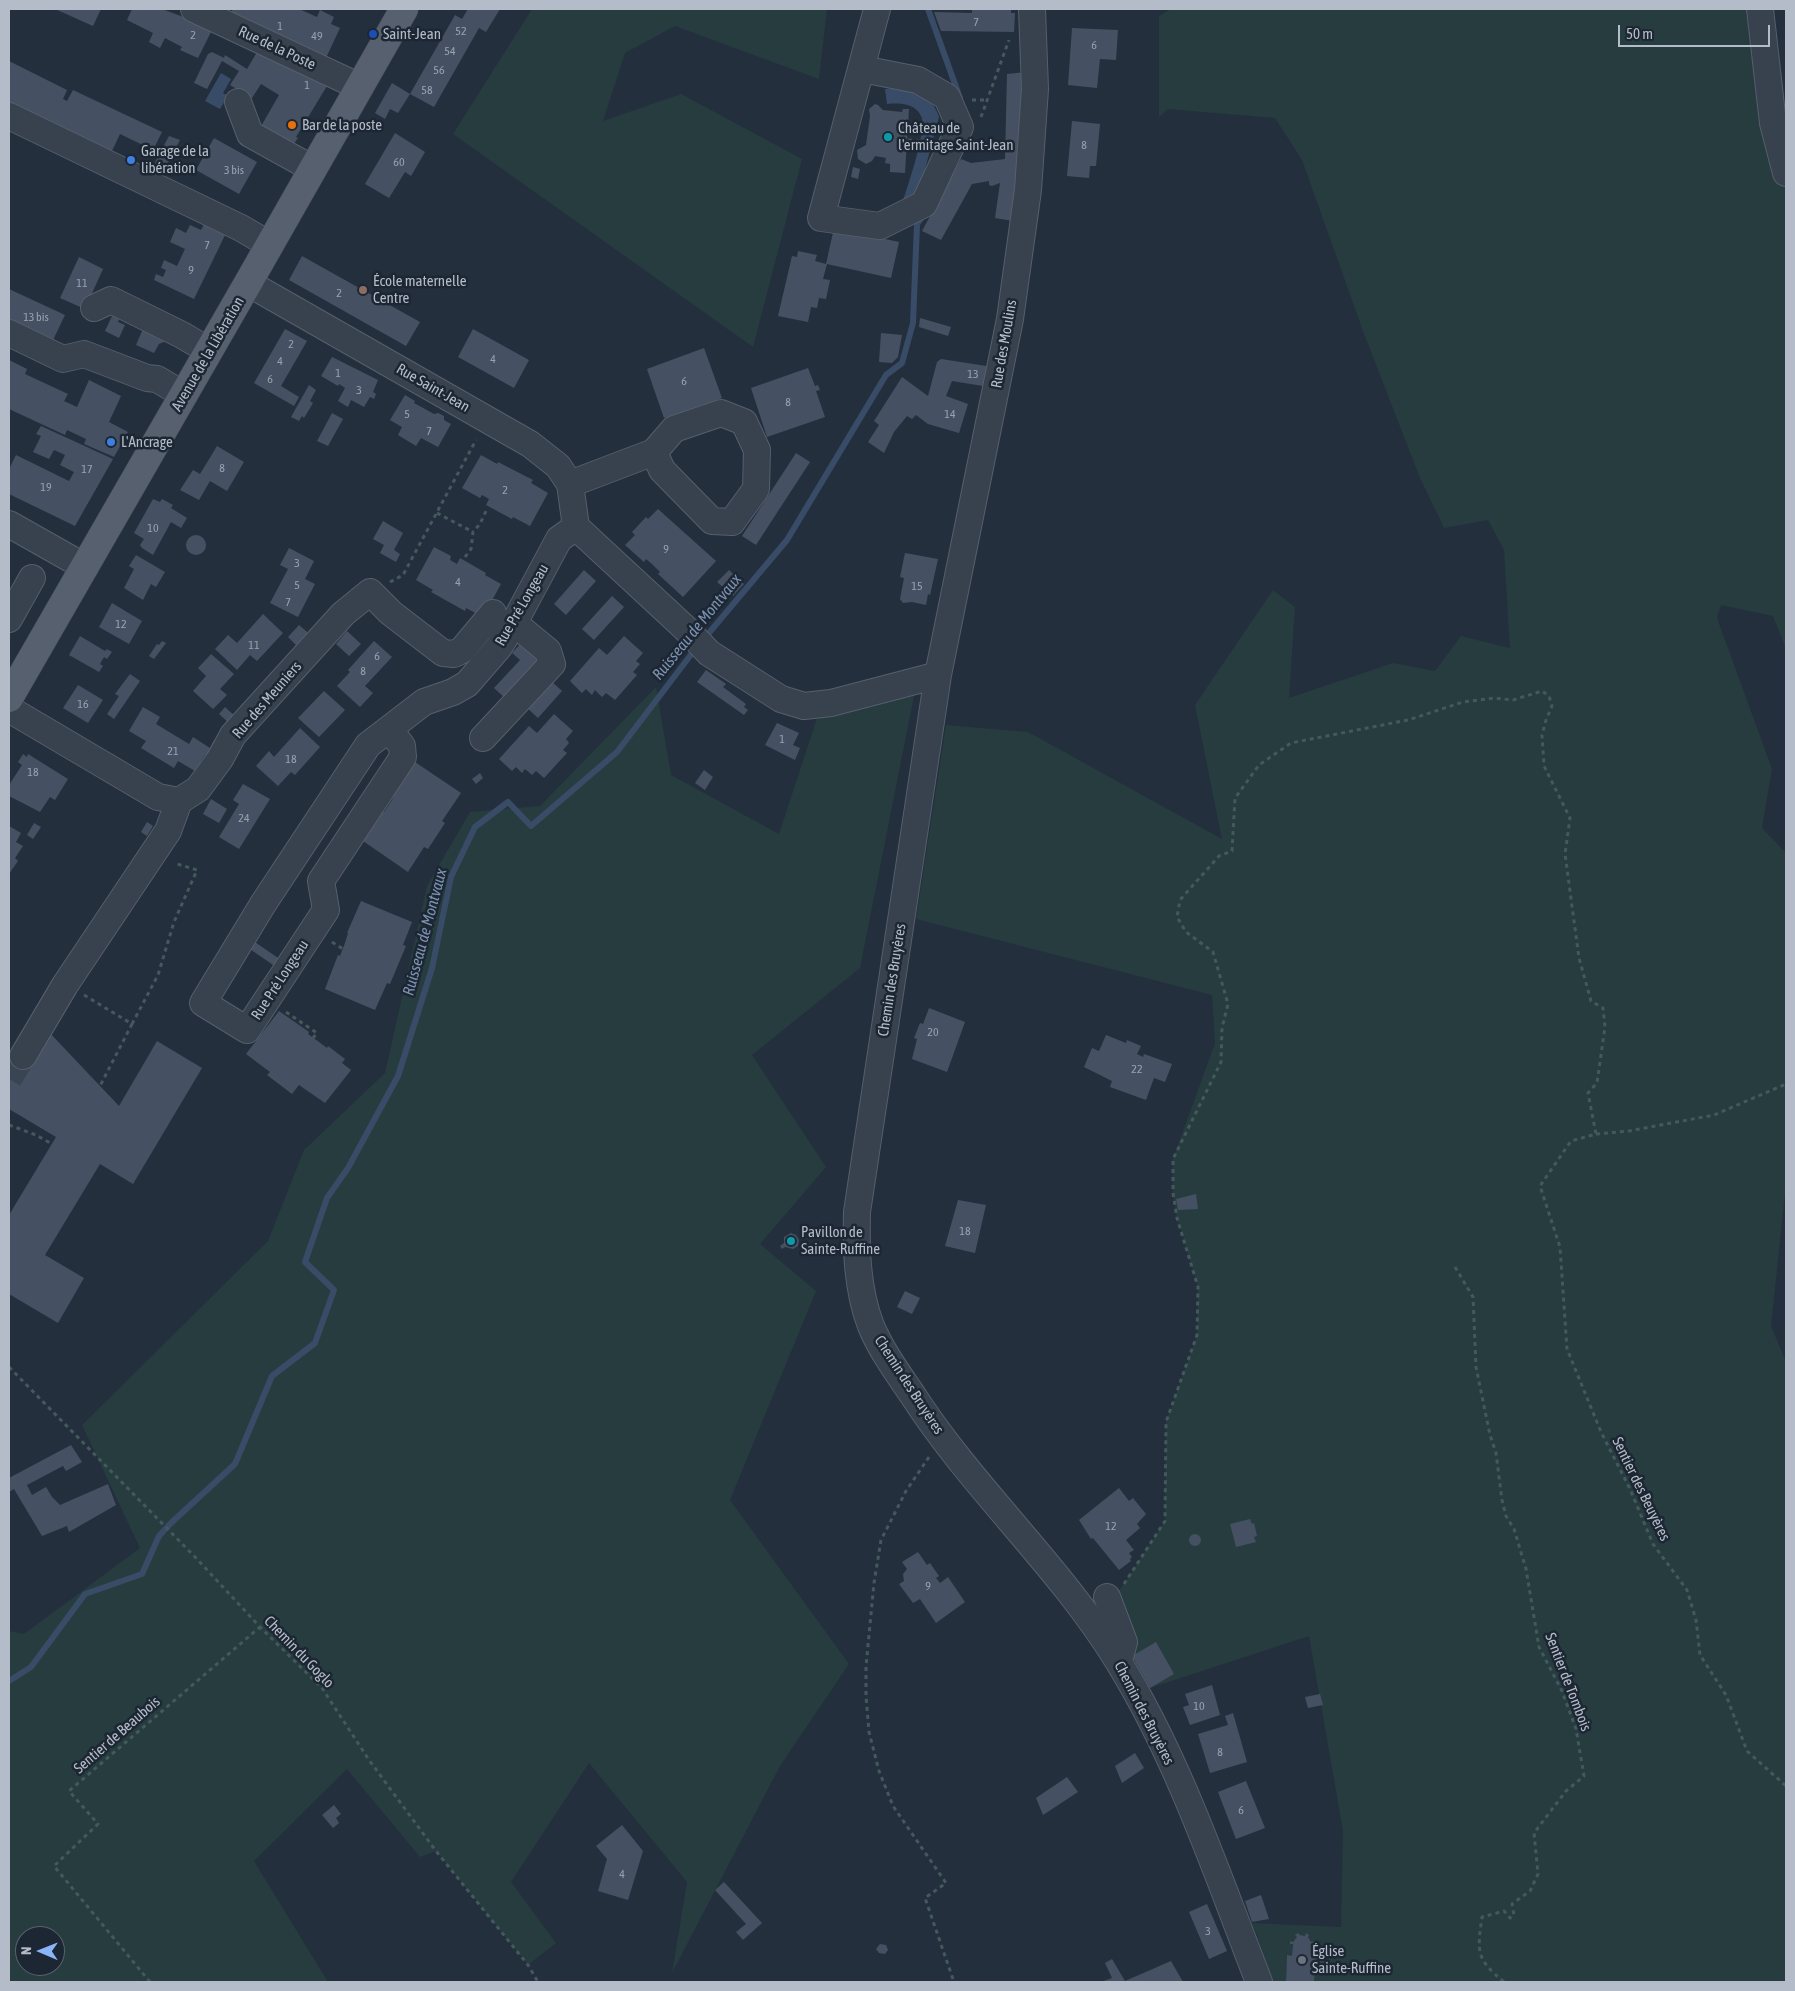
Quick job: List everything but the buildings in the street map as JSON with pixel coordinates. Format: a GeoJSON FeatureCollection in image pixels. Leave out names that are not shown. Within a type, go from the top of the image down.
{"type":"FeatureCollection","features":[{"type":"Feature","properties":{"kind":"main road","name":"Avenue de la Libération"},"geometry":{"type":"LineString","coordinates":[[9,698],[404,9]]}},
{"type":"Feature","properties":{"kind":"street","name":"Rue de la Poste"},"geometry":{"type":"LineString","coordinates":[[194,9],[360,87]]}},
{"type":"Feature","properties":{"kind":"street"},"geometry":{"type":"LineString","coordinates":[[862,69],[918,80],[947,97],[960,127],[924,204],[880,226],[821,218],[877,9]]}},
{"type":"Feature","properties":{"kind":"street"},"geometry":{"type":"LineString","coordinates":[[1760,9],[1773,123],[1786,173]]}},
{"type":"Feature","properties":{"kind":"street","name":"Rue des Moulins"},"geometry":{"type":"LineString","coordinates":[[938,675],[1010,319],[1028,181],[1035,89],[1033,19]]}},
{"type":"Feature","properties":{"kind":"street"},"geometry":{"type":"LineString","coordinates":[[238,102],[250,134],[314,169]]}},
{"type":"Feature","properties":{"kind":"street"},"geometry":{"type":"LineString","coordinates":[[9,116],[241,228],[270,244]]}},
{"type":"Feature","properties":{"kind":"street","name":"Rue Saint-Jean"},"geometry":{"type":"LineString","coordinates":[[248,283],[487,419],[537,450],[558,466],[570,484],[576,527]]}},
{"type":"Feature","properties":{"kind":"street"},"geometry":{"type":"LineString","coordinates":[[94,308],[111,300],[182,335],[209,351]]}},
{"type":"Feature","properties":{"kind":"street"},"geometry":{"type":"LineString","coordinates":[[9,332],[63,359],[84,354],[147,378],[157,379],[184,394]]}},
{"type":"Feature","properties":{"kind":"street"},"geometry":{"type":"LineString","coordinates":[[570,484],[654,452]]}},
{"type":"Feature","properties":{"kind":"street"},"geometry":{"type":"LineString","coordinates":[[9,524],[85,567]]}},
{"type":"Feature","properties":{"kind":"street"},"geometry":{"type":"LineString","coordinates":[[576,527],[686,629],[709,653],[781,700],[804,706],[831,703],[938,675]]}},
{"type":"Feature","properties":{"kind":"street","name":"Rue Pré Longeau"},"geometry":{"type":"LineString","coordinates":[[390,729],[402,746],[403,757],[321,881],[326,910],[247,1030],[203,1003],[263,904],[368,745],[424,702],[454,692],[467,684],[499,647],[504,618],[559,538],[576,527]]}},
{"type":"Feature","properties":{"kind":"street"},"geometry":{"type":"LineString","coordinates":[[9,619],[32,578]]}},
{"type":"Feature","properties":{"kind":"street"},"geometry":{"type":"LineString","coordinates":[[370,592],[392,613],[443,653],[454,654],[462,650],[504,618],[548,651],[552,664],[483,738]]}},
{"type":"Feature","properties":{"kind":"street","name":"Rue des Meuniers"},"geometry":{"type":"LineString","coordinates":[[179,801],[198,789],[220,759],[233,735],[343,614],[370,592]]}},
{"type":"Feature","properties":{"kind":"street","name":"Chemin des Bruyères"},"geometry":{"type":"LineString","coordinates":[[938,675],[858,1212],[856,1246],[862,1291],[871,1324],[885,1354],[927,1418],[1084,1609],[1119,1662],[1182,1786],[1259,1982]]}},
{"type":"Feature","properties":{"kind":"street"},"geometry":{"type":"LineString","coordinates":[[9,709],[158,796],[179,801],[168,830],[66,985],[23,1056]]}},
{"type":"Feature","properties":{"kind":"street"},"geometry":{"type":"LineString","coordinates":[[1108,1601],[1124,1642],[1119,1662]]}},
{"type":"Feature","properties":{"kind":"path"},"geometry":{"type":"LineString","coordinates":[[980,124],[1010,38],[1023,30],[1033,19]]}},
{"type":"Feature","properties":{"kind":"path"},"geometry":{"type":"LineString","coordinates":[[967,102],[987,100]]}},
{"type":"Feature","properties":{"kind":"path"},"geometry":{"type":"LineString","coordinates":[[908,140],[914,140]]}},
{"type":"Feature","properties":{"kind":"path"},"geometry":{"type":"LineString","coordinates":[[370,592],[403,575],[487,419]]}},
{"type":"Feature","properties":{"kind":"path"},"geometry":{"type":"LineString","coordinates":[[465,557],[471,549],[472,532],[480,524],[486,512]]}},
{"type":"Feature","properties":{"kind":"path"},"geometry":{"type":"LineString","coordinates":[[437,513],[472,532]]}},
{"type":"Feature","properties":{"kind":"path"},"geometry":{"type":"LineString","coordinates":[[1108,1601],[1165,1521],[1166,1422],[1196,1336],[1198,1287],[1177,1218],[1173,1193],[1174,1159],[1221,1062],[1222,1028],[1228,1004],[1213,952],[1186,932],[1177,917],[1180,900],[1219,856],[1232,851],[1235,798],[1259,765],[1290,743],[1408,720],[1463,702],[1494,698],[1512,700],[1542,691],[1549,696],[1552,706],[1542,736],[1544,766],[1570,818],[1565,854],[1579,958],[1591,1001],[1603,1008],[1605,1027],[1597,1083],[1588,1093],[1596,1134],[1638,1130],[1714,1115],[1786,1084]]}},
{"type":"Feature","properties":{"kind":"path"},"geometry":{"type":"LineString","coordinates":[[100,1086],[158,975],[174,922],[197,870],[172,862],[154,850]]}},
{"type":"Feature","properties":{"kind":"path"},"geometry":{"type":"LineString","coordinates":[[66,985],[132,1024]]}},
{"type":"Feature","properties":{"kind":"path"},"geometry":{"type":"LineString","coordinates":[[267,999],[317,1033],[313,1038]]}},
{"type":"Feature","properties":{"kind":"path"},"geometry":{"type":"LineString","coordinates":[[9,1125],[36,1135],[52,1144]]}},
{"type":"Feature","properties":{"kind":"path","name":"Sentier des Beuyères"},"geometry":{"type":"LineString","coordinates":[[1596,1134],[1571,1141],[1540,1186],[1560,1247],[1567,1349],[1653,1544],[1688,1590],[1696,1620],[1700,1655],[1726,1695],[1747,1751],[1786,1786]]}},
{"type":"Feature","properties":{"kind":"path","name":"Sentier de Tombois"},"geometry":{"type":"LineString","coordinates":[[1455,1267],[1473,1297],[1476,1367],[1490,1435],[1496,1453],[1502,1500],[1506,1516],[1514,1529],[1526,1570],[1539,1647],[1562,1691],[1573,1721],[1584,1776],[1566,1791],[1534,1833],[1538,1874],[1530,1891],[1512,1904],[1514,1915],[1510,1918],[1504,1911],[1482,1917],[1478,1945],[1486,1968],[1504,1982]]}},
{"type":"Feature","properties":{"kind":"path","name":"Chemin du Goglo"},"geometry":{"type":"LineString","coordinates":[[9,1367],[196,1558],[260,1627],[322,1688],[375,1768],[436,1850],[528,1965],[538,1982]]}},
{"type":"Feature","properties":{"kind":"path"},"geometry":{"type":"LineString","coordinates":[[944,1439],[906,1491],[880,1540],[866,1666],[866,1696],[869,1732],[879,1771],[894,1806],[946,1884],[925,1898],[954,1982]]}},
{"type":"Feature","properties":{"kind":"path","name":"Sentier de Beaubois"},"geometry":{"type":"LineString","coordinates":[[150,1982],[54,1866],[98,1824],[69,1791],[260,1627]]}},
{"type":"Feature","properties":{"kind":"green space"},"geometry":{"type":"Polygon","coordinates":[[[532,9],[827,9],[819,79],[675,26],[625,53],[603,121],[681,94],[802,159],[753,347],[453,134],[532,9]]]}},
{"type":"Feature","properties":{"kind":"green space"},"geometry":{"type":"Polygon","coordinates":[[[1171,9],[1760,9],[1786,173],[1786,649],[1773,616],[1721,605],[1717,618],[1772,769],[1762,828],[1786,853],[1786,1184],[1771,1326],[1786,1362],[1786,1982],[1314,1982],[1316,1963],[1325,1963],[1326,1947],[1312,1946],[1315,1944],[1314,1941],[1311,1942],[1307,1934],[1305,1936],[1300,1935],[1293,1942],[1290,1942],[1290,1944],[1293,1944],[1292,1956],[1287,1956],[1286,1982],[1271,1982],[1257,1935],[1251,1923],[1341,1927],[1343,1831],[1309,1636],[1150,1688],[1132,1656],[1115,1597],[1165,1521],[1166,1422],[1197,1335],[1198,1287],[1177,1218],[1173,1193],[1173,1159],[1215,1043],[1212,995],[916,919],[946,725],[1028,732],[1222,839],[1195,705],[1273,590],[1295,607],[1289,698],[1393,663],[1435,671],[1461,636],[1510,648],[1504,550],[1488,520],[1444,528],[1420,478],[1363,331],[1302,160],[1275,118],[1168,109],[1159,117],[1159,16],[1171,9]]]}},
{"type":"Feature","properties":{"kind":"green space"},"geometry":{"type":"Polygon","coordinates":[[[917,681],[860,968],[752,1055],[826,1167],[760,1244],[816,1291],[730,1500],[849,1664],[780,1766],[672,1973],[687,1882],[589,1763],[511,1882],[556,1943],[528,1965],[436,1851],[420,1857],[347,1769],[254,1861],[328,1982],[9,1982],[9,1631],[24,1634],[140,1548],[82,1425],[268,1241],[304,1150],[385,1073],[427,886],[470,812],[540,806],[656,687],[671,775],[779,834],[821,706],[917,681]]]}},
{"type":"Feature","properties":{"kind":"water"},"geometry":{"type":"Polygon","coordinates":[[[221,73],[231,79],[223,93],[228,96],[220,109],[205,101],[221,73]]]}},
{"type":"Feature","properties":{"kind":"water"},"geometry":{"type":"Polygon","coordinates":[[[900,88],[924,97],[933,105],[939,117],[917,199],[901,207],[916,160],[922,133],[922,123],[921,116],[915,108],[901,104],[887,104],[885,89],[900,88]]]}},
{"type":"Feature","properties":{"kind":"waterway","name":"Ruisseau de Montvaux"},"geometry":{"type":"LineString","coordinates":[[928,9],[960,98]]}},
{"type":"Feature","properties":{"kind":"waterway","name":"Ruisseau de Montvaux"},"geometry":{"type":"LineString","coordinates":[[703,640],[787,540],[886,375],[902,363],[913,323],[917,224],[923,216]]}},
{"type":"Feature","properties":{"kind":"waterway","name":"Ruisseau de Montvaux"},"geometry":{"type":"LineString","coordinates":[[9,1681],[31,1667],[85,1594],[142,1574],[159,1536],[235,1464],[272,1376],[315,1343],[334,1290],[305,1262],[327,1198],[348,1168],[398,1076],[432,968],[451,877],[475,827],[508,802],[531,826],[617,752],[696,648]]}},
{"type":"Feature","properties":{"kind":"tunnel"},"geometry":{"type":"LineString","coordinates":[[9,1079],[23,1056]]}},
{"type":"Feature","properties":{"kind":"place","name":"Saint-Jean"},"geometry":{"type":"Point","coordinates":[373,34]}},
{"type":"Feature","properties":{"kind":"place","name":"Bar de la poste"},"geometry":{"type":"Point","coordinates":[292,125]}},
{"type":"Feature","properties":{"kind":"place","name":"Château de l'ermitage Saint-Jean"},"geometry":{"type":"Point","coordinates":[888,137]}},
{"type":"Feature","properties":{"kind":"place","name":"Garage de la libération"},"geometry":{"type":"Point","coordinates":[131,160]}},
{"type":"Feature","properties":{"kind":"place","name":"École maternelle Centre"},"geometry":{"type":"Point","coordinates":[363,290]}},
{"type":"Feature","properties":{"kind":"place","name":"L'Ancrage"},"geometry":{"type":"Point","coordinates":[111,442]}},
{"type":"Feature","properties":{"kind":"place","name":"Pavillon de Sainte-Ruffine"},"geometry":{"type":"Point","coordinates":[791,1241]}},
{"type":"Feature","properties":{"kind":"place","name":"Église Sainte-Ruffine"},"geometry":{"type":"Point","coordinates":[1302,1960]}}]}
